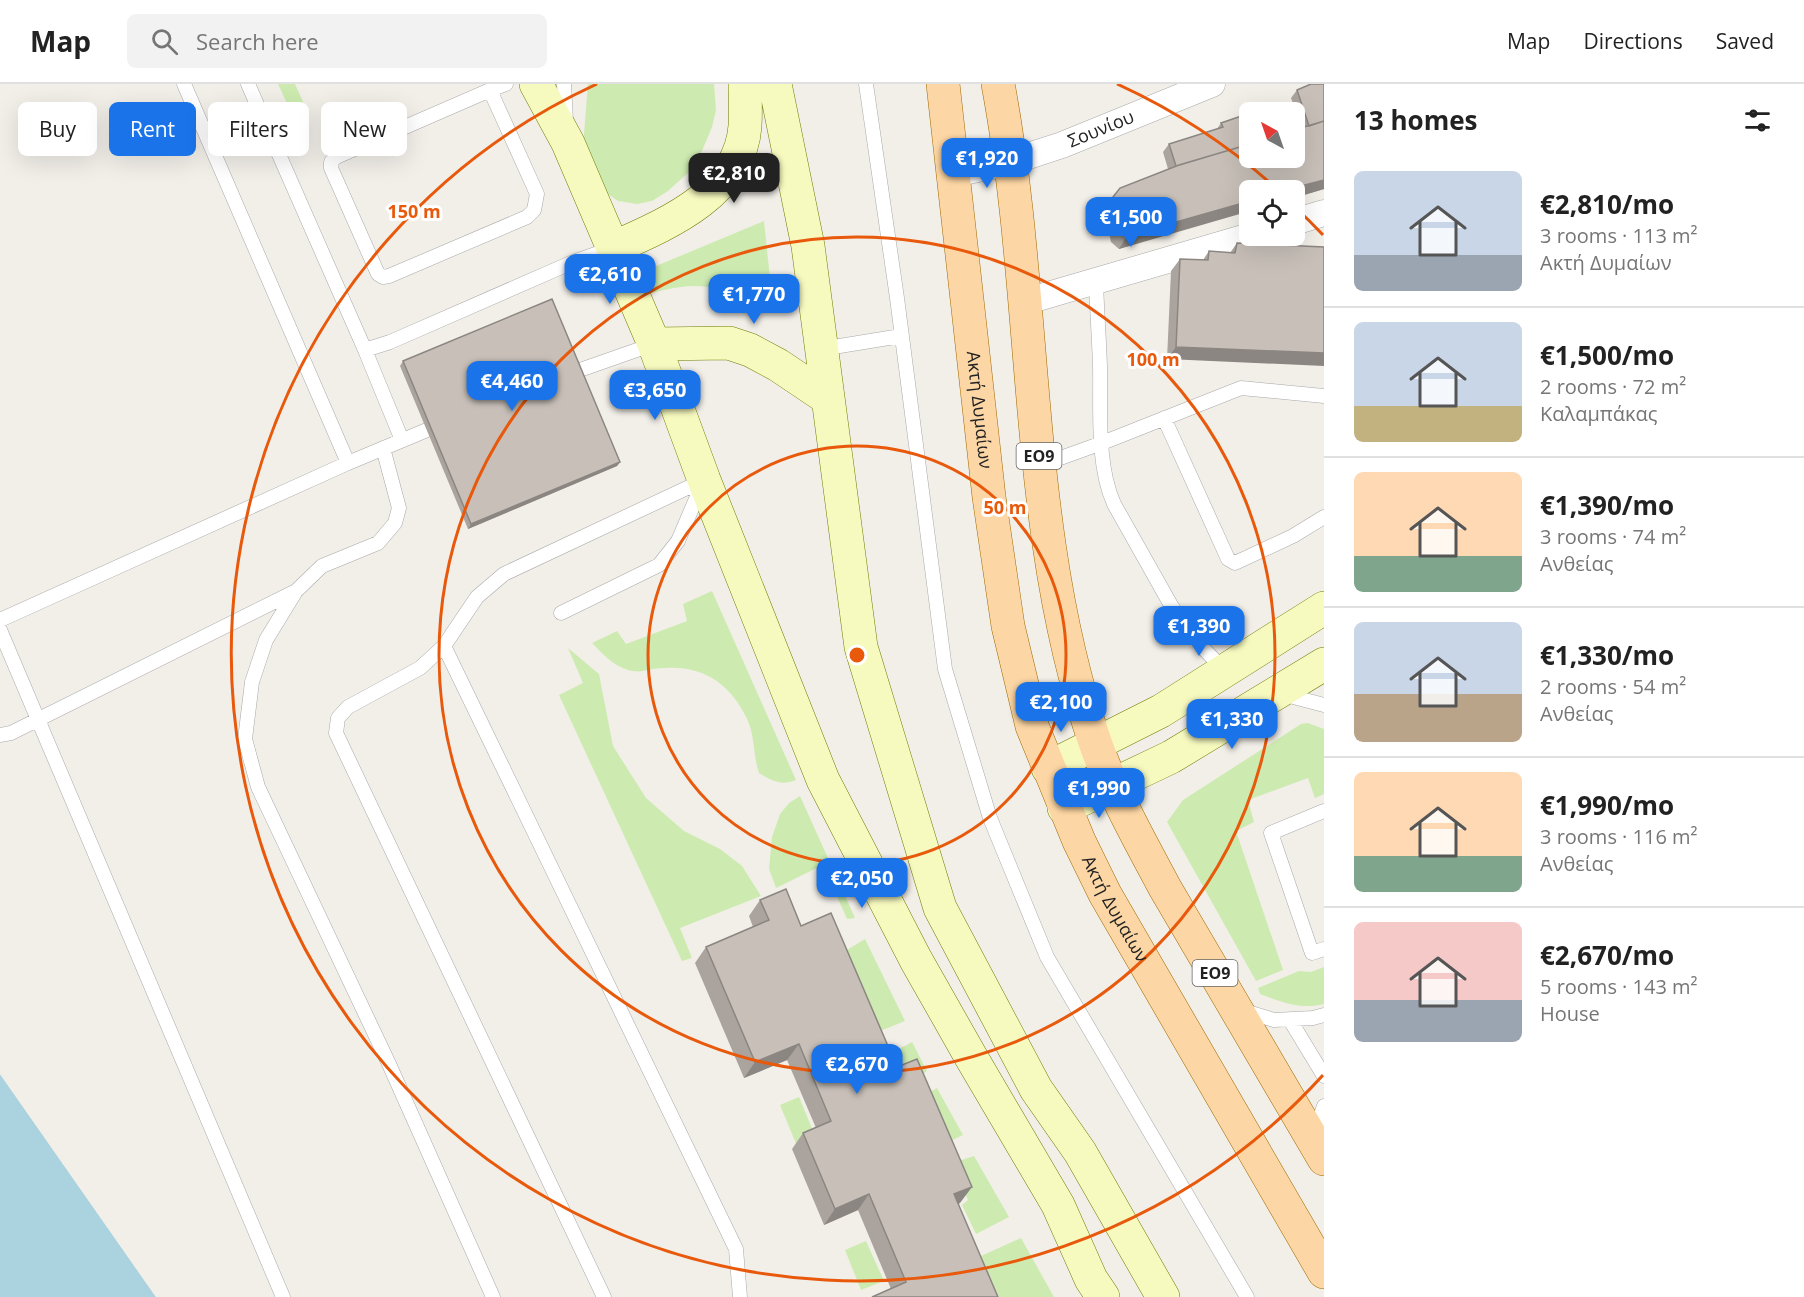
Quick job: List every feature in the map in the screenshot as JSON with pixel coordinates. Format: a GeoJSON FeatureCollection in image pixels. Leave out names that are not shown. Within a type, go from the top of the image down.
{"type":"FeatureCollection","features":[{"type":"Feature","properties":{"kind":"main road"},"geometry":{"type":"LineString","coordinates":[[536,84],[568,143],[654,344],[704,480],[823,780],[916,960],[970,1057],[1058,1204],[1091,1279],[1103,1297]]}},
{"type":"Feature","properties":{"kind":"main road"},"geometry":{"type":"LineString","coordinates":[[613,248],[654,230],[688,211],[729,173],[739,152],[745,127],[745,84]]}},
{"type":"Feature","properties":{"kind":"main road"},"geometry":{"type":"LineString","coordinates":[[775,84],[808,246],[861,647],[940,908],[1036,1089],[1080,1152],[1163,1297]]}},
{"type":"Feature","properties":{"kind":"main road","name":"Ακτή Δυμαίων"},"geometry":{"type":"LineString","coordinates":[[943,84],[981,429],[999,568],[1023,693],[1032,726],[1064,807],[1105,894],[1324,1272]]}},
{"type":"Feature","properties":{"kind":"main road","name":"ΕΟ9"},"geometry":{"type":"LineString","coordinates":[[998,84],[1010,162],[1050,545],[1073,668],[1096,745],[1113,785],[1165,888],[1318,1149]]}},
{"type":"Feature","properties":{"kind":"main road"},"geometry":{"type":"LineString","coordinates":[[654,344],[729,343],[750,350],[778,365],[827,398]]}},
{"type":"Feature","properties":{"kind":"main road"},"geometry":{"type":"LineString","coordinates":[[1048,768],[1161,711],[1324,608]]}},
{"type":"Feature","properties":{"kind":"main road"},"geometry":{"type":"LineString","coordinates":[[1064,807],[1171,757],[1324,664]]}},
{"type":"Feature","properties":{"kind":"street","name":"Σουνίου"},"geometry":{"type":"LineString","coordinates":[[954,174],[1010,162],[1071,141],[1212,84]]}},
{"type":"Feature","properties":{"kind":"street"},"geometry":{"type":"LineString","coordinates":[[1305,219],[1324,213]]}},
{"type":"Feature","properties":{"kind":"street"},"geometry":{"type":"LineString","coordinates":[[1024,302],[1239,239]]}},
{"type":"Feature","properties":{"kind":"lane"},"geometry":{"type":"LineString","coordinates":[[184,84],[348,463]]}},
{"type":"Feature","properties":{"kind":"lane"},"geometry":{"type":"LineString","coordinates":[[248,84],[402,440]]}},
{"type":"Feature","properties":{"kind":"lane"},"geometry":{"type":"LineString","coordinates":[[490,90],[537,194],[534,210],[527,217],[383,277],[378,274],[331,168],[331,162],[336,158],[490,90],[506,84]]}},
{"type":"Feature","properties":{"kind":"lane"},"geometry":{"type":"LineString","coordinates":[[564,84],[568,143]]}},
{"type":"Feature","properties":{"kind":"lane"},"geometry":{"type":"LineString","coordinates":[[866,84],[945,669],[990,818],[1047,957],[1247,1297]]}},
{"type":"Feature","properties":{"kind":"lane"},"geometry":{"type":"LineString","coordinates":[[365,350],[390,342],[573,262],[613,248]]}},
{"type":"Feature","properties":{"kind":"lane"},"geometry":{"type":"LineString","coordinates":[[1096,282],[1102,443],[1106,483],[1114,504],[1172,607],[1205,650],[1225,671]]}},
{"type":"Feature","properties":{"kind":"lane"},"geometry":{"type":"LineString","coordinates":[[821,349],[901,336]]}},
{"type":"Feature","properties":{"kind":"lane"},"geometry":{"type":"LineString","coordinates":[[577,371],[654,344]]}},
{"type":"Feature","properties":{"kind":"lane"},"geometry":{"type":"LineString","coordinates":[[1040,465],[1241,388],[1324,396]]}},
{"type":"Feature","properties":{"kind":"lane"},"geometry":{"type":"LineString","coordinates":[[1164,418],[1228,559],[1235,563],[1293,536],[1324,517]]}},
{"type":"Feature","properties":{"kind":"lane"},"geometry":{"type":"LineString","coordinates":[[0,620],[348,463],[427,430]]}},
{"type":"Feature","properties":{"kind":"lane"},"geometry":{"type":"LineString","coordinates":[[383,448],[399,508],[395,524],[378,543],[322,566],[296,591],[266,640],[252,682],[245,739],[255,777],[319,919],[389,1064],[493,1297]]}},
{"type":"Feature","properties":{"kind":"lane"},"geometry":{"type":"LineString","coordinates":[[561,613],[659,565],[678,541],[704,480]]}},
{"type":"Feature","properties":{"kind":"lane"},"geometry":{"type":"LineString","coordinates":[[604,1297],[336,733],[338,718],[348,707],[420,668],[444,646],[477,597],[504,574],[704,480]]}},
{"type":"Feature","properties":{"kind":"lane"},"geometry":{"type":"LineString","coordinates":[[0,735],[11,733],[296,591]]}},
{"type":"Feature","properties":{"kind":"lane"},"geometry":{"type":"LineString","coordinates":[[0,630],[283,1297]]}},
{"type":"Feature","properties":{"kind":"lane"},"geometry":{"type":"LineString","coordinates":[[444,646],[736,1249],[740,1297]]}},
{"type":"Feature","properties":{"kind":"lane"},"geometry":{"type":"LineString","coordinates":[[1277,693],[1322,707]]}},
{"type":"Feature","properties":{"kind":"lane"},"geometry":{"type":"LineString","coordinates":[[1324,811],[1271,833],[1312,953],[1324,950]]}},
{"type":"Feature","properties":{"kind":"lane"},"geometry":{"type":"LineString","coordinates":[[1236,1008],[1274,1020],[1313,1018],[1324,1015]]}},
{"type":"Feature","properties":{"kind":"lane"},"geometry":{"type":"LineString","coordinates":[[1290,1020],[1324,1076]]}},
{"type":"Feature","properties":{"kind":"lane"},"geometry":{"type":"LineString","coordinates":[[1318,1149],[1324,1106]]}},
{"type":"Feature","properties":{"kind":"green space"},"geometry":{"type":"Polygon","coordinates":[[[278,84],[295,84],[303,102],[286,102],[278,84]]]}},
{"type":"Feature","properties":{"kind":"green space"},"geometry":{"type":"Polygon","coordinates":[[[588,84],[714,84],[716,110],[712,127],[699,158],[689,172],[668,191],[652,201],[637,204],[618,201],[608,194],[583,146],[588,84]]]}},
{"type":"Feature","properties":{"kind":"green space"},"geometry":{"type":"Polygon","coordinates":[[[764,221],[772,297],[764,305],[753,307],[719,290],[700,286],[680,287],[641,296],[632,276],[764,221]]]}},
{"type":"Feature","properties":{"kind":"green space"},"geometry":{"type":"Polygon","coordinates":[[[712,591],[796,780],[786,783],[777,782],[759,773],[747,719],[733,696],[714,679],[691,670],[678,668],[628,670],[613,662],[592,643],[617,631],[626,644],[687,621],[683,604],[712,591]]]}},
{"type":"Feature","properties":{"kind":"green space"},"geometry":{"type":"Polygon","coordinates":[[[568,648],[599,674],[613,746],[646,798],[684,831],[720,849],[742,866],[761,896],[680,928],[692,958],[682,961],[559,695],[583,683],[568,648]]]}},
{"type":"Feature","properties":{"kind":"green space"},"geometry":{"type":"Polygon","coordinates":[[[1308,723],[1324,729],[1324,794],[1315,798],[1308,778],[1248,800],[1254,822],[1236,831],[1283,970],[1256,981],[1167,822],[1183,800],[1301,724],[1308,723]]]}},
{"type":"Feature","properties":{"kind":"green space"},"geometry":{"type":"Polygon","coordinates":[[[800,796],[855,918],[847,919],[823,865],[776,888],[769,869],[772,837],[780,814],[789,803],[800,796]]]}},
{"type":"Feature","properties":{"kind":"green space"},"geometry":{"type":"Polygon","coordinates":[[[865,939],[905,1021],[878,1032],[847,950],[865,939]]]}},
{"type":"Feature","properties":{"kind":"green space"},"geometry":{"type":"Polygon","coordinates":[[[1324,967],[1324,1004],[1300,1006],[1260,994],[1258,988],[1299,971],[1311,972],[1324,967]]]}},
{"type":"Feature","properties":{"kind":"green space"},"geometry":{"type":"Polygon","coordinates":[[[912,1042],[927,1071],[912,1081],[895,1051],[912,1042]]]}},
{"type":"Feature","properties":{"kind":"green space"},"geometry":{"type":"Polygon","coordinates":[[[937,1088],[963,1135],[946,1143],[921,1097],[937,1088]]]}},
{"type":"Feature","properties":{"kind":"green space"},"geometry":{"type":"Polygon","coordinates":[[[799,1097],[816,1138],[797,1146],[780,1105],[799,1097]]]}},
{"type":"Feature","properties":{"kind":"green space"},"geometry":{"type":"Polygon","coordinates":[[[974,1156],[1009,1217],[976,1234],[962,1205],[968,1200],[952,1163],[974,1156]]]}},
{"type":"Feature","properties":{"kind":"green space"},"geometry":{"type":"Polygon","coordinates":[[[1021,1238],[1054,1297],[999,1297],[981,1256],[1021,1238]]]}},
{"type":"Feature","properties":{"kind":"green space"},"geometry":{"type":"Polygon","coordinates":[[[866,1241],[884,1281],[861,1290],[845,1250],[866,1241]]]}},
{"type":"Feature","properties":{"kind":"water"},"geometry":{"type":"Polygon","coordinates":[[[0,1074],[156,1297],[0,1297],[0,1074]]]}},
{"type":"Feature","properties":{"kind":"pier"},"geometry":{"type":"Polygon","coordinates":[[[0,1071],[2,1073],[159,1297],[156,1297],[0,1071]]]}},
{"type":"Feature","properties":{"kind":"building"},"geometry":{"type":"Polygon","coordinates":[[[1311,84],[1324,84],[1324,121],[1309,126],[1305,114],[1305,102],[1301,102],[1297,90],[1311,84]]]}},
{"type":"Feature","properties":{"kind":"building"},"geometry":{"type":"Polygon","coordinates":[[[1239,117],[1239,147],[1176,166],[1169,144],[1223,127],[1221,123],[1239,117]]]}},
{"type":"Feature","properties":{"kind":"building"},"geometry":{"type":"Polygon","coordinates":[[[1324,121],[1324,180],[1305,185],[1305,180],[1239,180],[1239,204],[1127,236],[1119,229],[1113,197],[1120,188],[1179,165],[1239,147],[1239,168],[1305,168],[1305,127],[1324,121]]]}},
{"type":"Feature","properties":{"kind":"building"},"geometry":{"type":"Polygon","coordinates":[[[1237,243],[1239,246],[1324,247],[1324,353],[1176,347],[1180,259],[1208,260],[1209,251],[1235,253],[1237,243]]]}},
{"type":"Feature","properties":{"kind":"building"},"geometry":{"type":"Polygon","coordinates":[[[552,299],[620,462],[471,524],[403,361],[552,299]]]}},
{"type":"Feature","properties":{"kind":"building"},"geometry":{"type":"Polygon","coordinates":[[[786,889],[801,926],[831,913],[897,1067],[917,1059],[972,1187],[954,1194],[998,1297],[872,1297],[906,1282],[869,1194],[835,1209],[803,1133],[831,1121],[799,1044],[755,1062],[706,947],[769,920],[760,900],[786,889]]]}}]}
